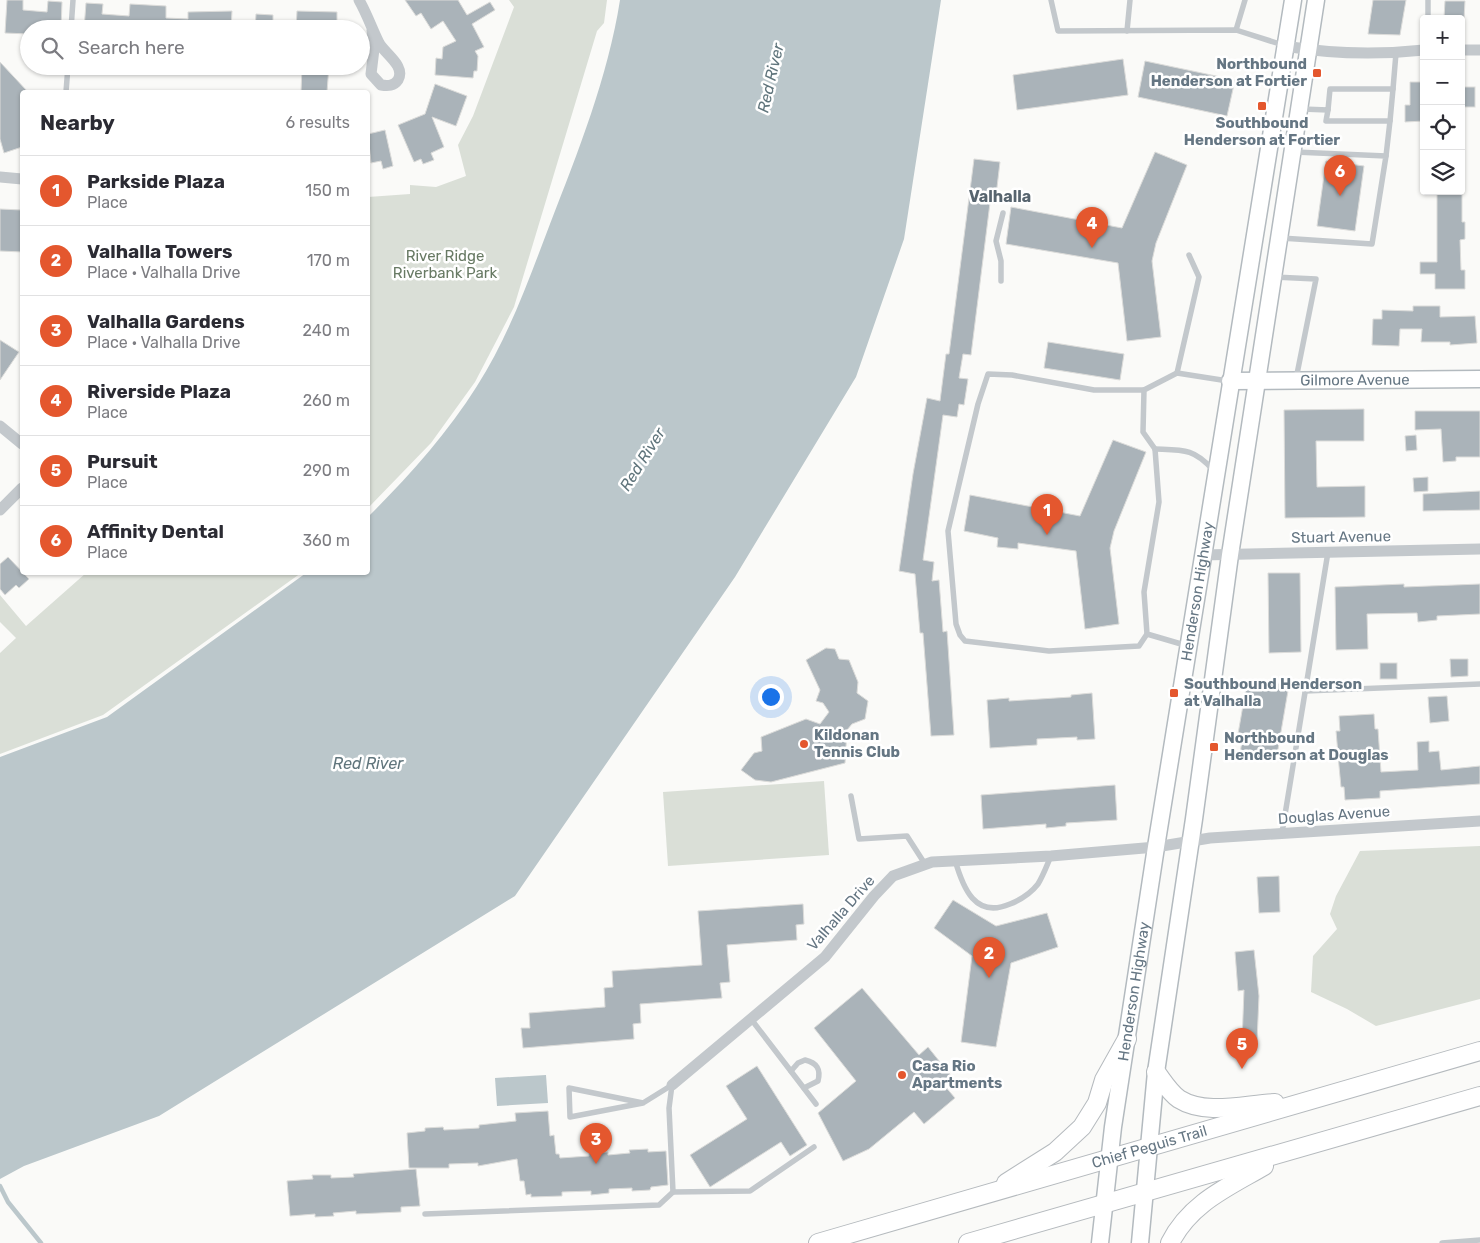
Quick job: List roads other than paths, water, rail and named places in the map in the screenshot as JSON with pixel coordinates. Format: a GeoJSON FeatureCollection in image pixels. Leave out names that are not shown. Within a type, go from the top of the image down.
{"type":"FeatureCollection","features":[{"type":"Feature","properties":{"kind":"main road","name":"Henderson Highway"},"geometry":{"type":"LineString","coordinates":[[1100,1243],[1110,1159],[1156,847],[1293,0]]}},
{"type":"Feature","properties":{"kind":"main road","name":"Henderson Highway"},"geometry":{"type":"LineString","coordinates":[[1140,1243],[1156,1072],[1230,555],[1316,0]]}},
{"type":"Feature","properties":{"kind":"main road","name":"Gilmore Avenue"},"geometry":{"type":"LineString","coordinates":[[1230,382],[1480,378]]}},
{"type":"Feature","properties":{"kind":"main road"},"geometry":{"type":"LineString","coordinates":[[990,1193],[1055,1152],[1077,1133],[1092,1112],[1104,1080],[1127,1039]]}},
{"type":"Feature","properties":{"kind":"main road","name":"Chief Peguis Trail"},"geometry":{"type":"LineString","coordinates":[[818,1243],[1480,1051]]}},
{"type":"Feature","properties":{"kind":"main road"},"geometry":{"type":"LineString","coordinates":[[1156,1072],[1176,1096],[1197,1106],[1222,1107],[1306,1101]]}},
{"type":"Feature","properties":{"kind":"main road"},"geometry":{"type":"LineString","coordinates":[[968,1243],[1105,1202],[1480,1096]]}},
{"type":"Feature","properties":{"kind":"main road"},"geometry":{"type":"LineString","coordinates":[[1170,1243],[1186,1218],[1206,1199],[1289,1151]]}},
{"type":"Feature","properties":{"kind":"street"},"geometry":{"type":"LineString","coordinates":[[359,0],[368,20]]}},
{"type":"Feature","properties":{"kind":"street"},"geometry":{"type":"LineString","coordinates":[[370,25],[372,30]]}},
{"type":"Feature","properties":{"kind":"street"},"geometry":{"type":"LineString","coordinates":[[1285,46],[1309,50],[1396,53],[1420,50]]}},
{"type":"Feature","properties":{"kind":"street"},"geometry":{"type":"LineString","coordinates":[[1465,50],[1480,50]]}},
{"type":"Feature","properties":{"kind":"street"},"geometry":{"type":"LineString","coordinates":[[0,177],[20,179]]}},
{"type":"Feature","properties":{"kind":"street"},"geometry":{"type":"LineString","coordinates":[[0,426],[20,442]]}},
{"type":"Feature","properties":{"kind":"street"},"geometry":{"type":"LineString","coordinates":[[0,510],[20,490]]}},
{"type":"Feature","properties":{"kind":"street","name":"Stuart Avenue"},"geometry":{"type":"LineString","coordinates":[[1202,555],[1480,549]]}},
{"type":"Feature","properties":{"kind":"street","name":"Douglas Avenue"},"geometry":{"type":"LineString","coordinates":[[1190,841],[1282,833],[1480,821]]}},
{"type":"Feature","properties":{"kind":"street","name":"Valhalla Drive"},"geometry":{"type":"LineString","coordinates":[[672,1085],[825,957],[874,896],[893,876],[925,864],[955,860],[1051,856],[1156,847],[1190,841]]}},
{"type":"Feature","properties":{"kind":"lane"},"geometry":{"type":"LineString","coordinates":[[71,20],[73,0]]}},
{"type":"Feature","properties":{"kind":"lane"},"geometry":{"type":"LineString","coordinates":[[1051,0],[1058,32],[1236,30],[1285,46]]}},
{"type":"Feature","properties":{"kind":"lane"},"geometry":{"type":"LineString","coordinates":[[1127,31],[1130,0]]}},
{"type":"Feature","properties":{"kind":"lane"},"geometry":{"type":"LineString","coordinates":[[1236,30],[1245,0]]}},
{"type":"Feature","properties":{"kind":"lane"},"geometry":{"type":"LineString","coordinates":[[1428,0],[1428,15]]}},
{"type":"Feature","properties":{"kind":"lane"},"geometry":{"type":"LineString","coordinates":[[1279,238],[1372,244],[1386,156],[1396,53]]}},
{"type":"Feature","properties":{"kind":"lane"},"geometry":{"type":"LineString","coordinates":[[66,90],[67,75]]}},
{"type":"Feature","properties":{"kind":"lane"},"geometry":{"type":"LineString","coordinates":[[1390,121],[1326,122],[1330,89],[1393,89]]}},
{"type":"Feature","properties":{"kind":"lane"},"geometry":{"type":"LineString","coordinates":[[1300,109],[1328,110]]}},
{"type":"Feature","properties":{"kind":"lane"},"geometry":{"type":"LineString","coordinates":[[1293,152],[1386,156]]}},
{"type":"Feature","properties":{"kind":"lane"},"geometry":{"type":"LineString","coordinates":[[1001,281],[1001,261],[996,241],[1002,213]]}},
{"type":"Feature","properties":{"kind":"lane"},"geometry":{"type":"LineString","coordinates":[[1177,373],[1199,277],[1189,255]]}},
{"type":"Feature","properties":{"kind":"lane"},"geometry":{"type":"LineString","coordinates":[[1273,277],[1316,279],[1296,381]]}},
{"type":"Feature","properties":{"kind":"lane"},"geometry":{"type":"LineString","coordinates":[[1144,390],[1143,432],[1155,449],[1159,502],[1144,592],[1147,634],[1139,646],[1049,651],[965,641],[960,635],[956,624],[948,531],[978,404],[988,374],[1012,375],[1094,390],[1144,390],[1177,373],[1230,382]]}},
{"type":"Feature","properties":{"kind":"lane"},"geometry":{"type":"LineString","coordinates":[[1155,449],[1192,452],[1204,459],[1216,472]]}},
{"type":"Feature","properties":{"kind":"lane"},"geometry":{"type":"LineString","coordinates":[[1282,833],[1328,552]]}},
{"type":"Feature","properties":{"kind":"lane"},"geometry":{"type":"LineString","coordinates":[[1147,634],[1188,646]]}},
{"type":"Feature","properties":{"kind":"lane"},"geometry":{"type":"LineString","coordinates":[[1305,691],[1480,684]]}},
{"type":"Feature","properties":{"kind":"lane"},"geometry":{"type":"LineString","coordinates":[[851,796],[859,839],[907,836],[925,864]]}},
{"type":"Feature","properties":{"kind":"lane"},"geometry":{"type":"LineString","coordinates":[[955,860],[962,884],[968,894],[979,904],[997,910],[1021,899],[1037,885],[1051,856]]}},
{"type":"Feature","properties":{"kind":"lane"},"geometry":{"type":"LineString","coordinates":[[751,1019],[816,1104]]}},
{"type":"Feature","properties":{"kind":"lane"},"geometry":{"type":"LineString","coordinates":[[791,1071],[798,1063],[805,1060],[816,1064],[819,1070],[818,1081],[804,1088]]}},
{"type":"Feature","properties":{"kind":"lane"},"geometry":{"type":"LineString","coordinates":[[643,1102],[569,1088],[570,1116],[643,1102],[672,1085]]}},
{"type":"Feature","properties":{"kind":"lane"},"geometry":{"type":"LineString","coordinates":[[672,1085],[669,1108],[673,1192]]}},
{"type":"Feature","properties":{"kind":"lane"},"geometry":{"type":"LineString","coordinates":[[424,1214],[660,1205],[673,1192],[750,1191],[814,1147]]}},
{"type":"Feature","properties":{"kind":"lane"},"geometry":{"type":"LineString","coordinates":[[1442,1243],[1480,1240]]}},
{"type":"Feature","properties":{"kind":"water","name":"Red River"},"geometry":{"type":"Polygon","coordinates":[[[620,0],[941,0],[904,239],[856,377],[735,577],[515,896],[159,1116],[24,1166],[0,1179],[0,757],[107,717],[303,575],[370,575],[370,515],[398,486],[453,421],[488,367],[518,307],[591,114],[615,29],[620,0]]]}},
{"type":"Feature","properties":{"kind":"water"},"geometry":{"type":"Polygon","coordinates":[[[546,1075],[548,1103],[497,1106],[495,1078],[546,1075]]]}},
{"type":"Feature","properties":{"kind":"waterway"},"geometry":{"type":"LineString","coordinates":[[0,1186],[8,1202],[41,1243]]}},
{"type":"Feature","properties":{"kind":"place","name":"Northbound Henderson at Fortier"},"geometry":{"type":"Point","coordinates":[1317,73]}},
{"type":"Feature","properties":{"kind":"place","name":"Southbound Henderson at Fortier"},"geometry":{"type":"Point","coordinates":[1262,106]}},
{"type":"Feature","properties":{"kind":"place","name":"Affinity Dental"},"geometry":{"type":"Point","coordinates":[1340,196]}},
{"type":"Feature","properties":{"kind":"place","name":"Riverside Plaza"},"geometry":{"type":"Point","coordinates":[1092,248]}},
{"type":"Feature","properties":{"kind":"place","name":"Parkside Plaza"},"geometry":{"type":"Point","coordinates":[1047,535]}},
{"type":"Feature","properties":{"kind":"place","name":"Southbound Henderson at Valhalla"},"geometry":{"type":"Point","coordinates":[1174,693]}},
{"type":"Feature","properties":{"kind":"place","name":"Kildonan Tennis Club"},"geometry":{"type":"Point","coordinates":[804,744]}},
{"type":"Feature","properties":{"kind":"place","name":"Northbound Henderson at Douglas"},"geometry":{"type":"Point","coordinates":[1214,747]}},
{"type":"Feature","properties":{"kind":"place","name":"Valhalla Towers"},"geometry":{"type":"Point","coordinates":[989,978]}},
{"type":"Feature","properties":{"kind":"place","name":"Pursuit"},"geometry":{"type":"Point","coordinates":[1242,1069]}},
{"type":"Feature","properties":{"kind":"place","name":"Casa Rio Apartments"},"geometry":{"type":"Point","coordinates":[902,1075]}},
{"type":"Feature","properties":{"kind":"place","name":"Valhalla Gardens"},"geometry":{"type":"Point","coordinates":[596,1164]}},
{"type":"Feature","properties":{"kind":"district","name":"Valhalla"},"geometry":{"type":"Point","coordinates":[1000,196]}},
{"type":"Feature","properties":{"kind":"park label","name":"River Ridge Riverbank Park"},"geometry":{"type":"Point","coordinates":[445,264]}}]}
